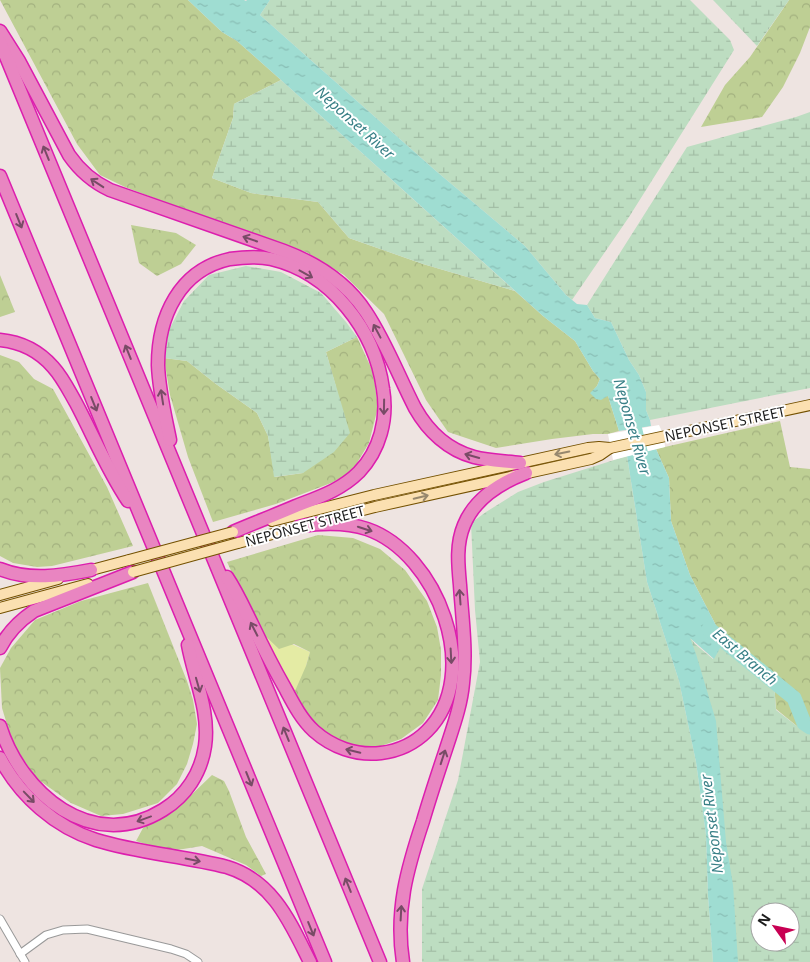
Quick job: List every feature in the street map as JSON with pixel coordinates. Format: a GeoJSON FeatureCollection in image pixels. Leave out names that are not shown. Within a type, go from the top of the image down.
{"type":"FeatureCollection","features":[{"type":"Feature","properties":{"kind":"highway"},"geometry":{"type":"LineString","coordinates":[[0,31],[19,61],[69,155],[87,176],[100,186],[110,190],[284,250],[316,265],[339,282],[366,311],[415,408],[432,432],[449,446],[468,455],[523,468]]}},
{"type":"Feature","properties":{"kind":"highway"},"geometry":{"type":"LineString","coordinates":[[0,42],[380,962]]}},
{"type":"Feature","properties":{"kind":"highway"},"geometry":{"type":"LineString","coordinates":[[0,176],[325,962]]}},
{"type":"Feature","properties":{"kind":"highway"},"geometry":{"type":"LineString","coordinates":[[174,462],[159,379],[160,346],[164,326],[170,306],[178,292],[201,271],[222,261],[243,258],[270,259],[291,266],[329,289],[347,307],[359,324],[370,342],[377,360],[382,378],[384,414],[382,430],[376,447],[363,467],[351,480],[342,486],[236,538]]}},
{"type":"Feature","properties":{"kind":"highway"},"geometry":{"type":"LineString","coordinates":[[0,340],[30,348],[57,371],[80,410],[117,485],[143,523]]}},
{"type":"Feature","properties":{"kind":"highway"},"geometry":{"type":"LineString","coordinates":[[403,962],[400,923],[405,880],[457,714],[463,687],[464,662],[458,552],[461,533],[470,512],[483,497],[523,468]]}},
{"type":"Feature","properties":{"kind":"highway"},"geometry":{"type":"LineString","coordinates":[[213,556],[236,590],[285,689],[310,727],[331,743],[353,751],[378,754],[406,746],[420,737],[433,724],[445,706],[449,691],[452,663],[450,642],[445,620],[434,592],[426,578],[407,555],[395,544],[378,534],[358,526],[340,524],[300,526]]}},
{"type":"Feature","properties":{"kind":"highway"},"geometry":{"type":"LineString","coordinates":[[0,568],[18,574],[37,577],[91,570]]}},
{"type":"Feature","properties":{"kind":"highway"},"geometry":{"type":"LineString","coordinates":[[0,648],[12,629],[34,611],[134,572]]}},
{"type":"Feature","properties":{"kind":"highway"},"geometry":{"type":"LineString","coordinates":[[0,726],[14,758],[30,781],[47,798],[66,812],[87,821],[114,825],[136,822],[157,814],[175,802],[189,787],[199,768],[205,745],[205,713],[191,662],[184,621]]}},
{"type":"Feature","properties":{"kind":"highway"},"geometry":{"type":"LineString","coordinates":[[0,758],[13,780],[33,802],[55,820],[78,833],[110,844],[227,867],[238,870],[252,878],[265,888],[276,901],[310,962]]}},
{"type":"Feature","properties":{"kind":"main road","name":"NEPONSET STREET"},"geometry":{"type":"LineString","coordinates":[[0,608],[134,572],[348,501],[523,468],[591,459],[610,448],[810,405]]}},
{"type":"Feature","properties":{"kind":"main road","name":"NEPONSET STREET"},"geometry":{"type":"LineString","coordinates":[[0,595],[129,560],[300,526],[523,468]]}},
{"type":"Feature","properties":{"kind":"street"},"geometry":{"type":"LineString","coordinates":[[0,920],[25,962]]}},
{"type":"Feature","properties":{"kind":"street"},"geometry":{"type":"LineString","coordinates":[[20,954],[46,935],[63,930],[87,929],[171,949],[186,954],[198,962]]}},
{"type":"Feature","properties":{"kind":"green space"},"geometry":{"type":"Polygon","coordinates":[[[0,0],[188,0],[222,32],[237,41],[281,80],[234,104],[233,118],[212,178],[251,193],[318,202],[349,238],[423,264],[515,291],[575,341],[600,379],[591,393],[608,396],[619,431],[496,448],[448,432],[426,400],[384,314],[344,275],[306,252],[199,215],[125,187],[100,175],[77,144],[0,0]]]}},
{"type":"Feature","properties":{"kind":"green space"},"geometry":{"type":"Polygon","coordinates":[[[270,0],[690,0],[730,40],[734,50],[629,217],[572,300],[525,246],[436,171],[260,15],[270,0]]]}},
{"type":"Feature","properties":{"kind":"green space"},"geometry":{"type":"Polygon","coordinates":[[[713,0],[789,0],[757,46],[713,0]]]}},
{"type":"Feature","properties":{"kind":"green space"},"geometry":{"type":"Polygon","coordinates":[[[789,0],[810,0],[810,27],[800,53],[783,87],[762,117],[701,127],[725,85],[750,57],[789,0]]]}},
{"type":"Feature","properties":{"kind":"green space"},"geometry":{"type":"Polygon","coordinates":[[[281,80],[515,291],[423,264],[349,238],[318,202],[251,193],[212,178],[233,118],[234,104],[281,80]]]}},
{"type":"Feature","properties":{"kind":"green space"},"geometry":{"type":"Polygon","coordinates":[[[810,112],[810,388],[650,420],[646,410],[646,392],[611,322],[595,318],[587,305],[687,147],[810,112]]]}},
{"type":"Feature","properties":{"kind":"green space"},"geometry":{"type":"Polygon","coordinates":[[[131,225],[176,233],[196,245],[181,264],[157,276],[139,263],[131,225]]]}},
{"type":"Feature","properties":{"kind":"green space"},"geometry":{"type":"Polygon","coordinates":[[[246,266],[281,272],[321,293],[357,337],[326,352],[350,433],[334,452],[303,473],[274,477],[268,436],[257,413],[187,361],[164,358],[168,332],[184,301],[209,275],[246,266]]]}},
{"type":"Feature","properties":{"kind":"green space"},"geometry":{"type":"Polygon","coordinates":[[[0,275],[15,312],[0,317],[0,275]]]}},
{"type":"Feature","properties":{"kind":"green space"},"geometry":{"type":"Polygon","coordinates":[[[357,337],[373,372],[378,407],[369,443],[351,473],[331,483],[276,504],[213,522],[188,457],[170,395],[164,358],[187,361],[257,413],[268,436],[275,477],[303,473],[336,387],[326,352],[357,337]]]}},
{"type":"Feature","properties":{"kind":"green space"},"geometry":{"type":"Polygon","coordinates":[[[0,355],[19,362],[34,379],[53,389],[107,487],[133,546],[52,566],[37,567],[13,563],[0,556],[0,355]]]}},
{"type":"Feature","properties":{"kind":"green space"},"geometry":{"type":"Polygon","coordinates":[[[780,421],[790,467],[810,469],[810,724],[805,720],[798,727],[776,709],[774,682],[724,641],[690,575],[671,521],[669,478],[656,449],[780,421]]]}},
{"type":"Feature","properties":{"kind":"green space"},"geometry":{"type":"Polygon","coordinates":[[[627,456],[647,582],[679,681],[696,762],[706,835],[713,962],[422,962],[422,889],[458,780],[480,662],[475,610],[471,523],[518,492],[627,456]]]}},
{"type":"Feature","properties":{"kind":"green space"},"geometry":{"type":"Polygon","coordinates":[[[318,535],[353,538],[380,549],[405,570],[427,601],[437,627],[441,650],[438,700],[423,723],[401,739],[375,748],[351,746],[325,733],[306,715],[295,691],[310,652],[294,644],[279,649],[259,630],[227,562],[318,535]]]}},
{"type":"Feature","properties":{"kind":"green space"},"geometry":{"type":"Polygon","coordinates":[[[148,583],[193,700],[197,724],[193,744],[187,764],[177,784],[158,803],[123,814],[101,816],[71,803],[36,778],[13,744],[2,708],[0,668],[11,648],[35,620],[81,601],[148,583]]]}},
{"type":"Feature","properties":{"kind":"green space"},"geometry":{"type":"Polygon","coordinates":[[[679,623],[695,644],[713,659],[724,641],[774,682],[776,710],[798,727],[805,720],[810,724],[810,962],[724,962],[679,623]]]}},
{"type":"Feature","properties":{"kind":"green space"},"geometry":{"type":"Polygon","coordinates":[[[259,630],[310,652],[306,666],[306,715],[259,630]]]}},
{"type":"Feature","properties":{"kind":"green space"},"geometry":{"type":"Polygon","coordinates":[[[212,775],[224,781],[246,837],[266,874],[261,876],[246,865],[202,846],[165,850],[136,841],[143,828],[187,799],[212,775]]]}},
{"type":"Feature","properties":{"kind":"water"},"geometry":{"type":"Polygon","coordinates":[[[188,0],[270,0],[260,15],[436,171],[525,246],[566,295],[577,304],[587,305],[595,318],[611,322],[646,392],[646,410],[651,426],[619,431],[608,396],[601,400],[596,399],[590,393],[597,386],[600,379],[575,341],[543,316],[281,80],[237,41],[222,32],[188,0]]]}},
{"type":"Feature","properties":{"kind":"water"},"geometry":{"type":"Polygon","coordinates":[[[656,449],[669,478],[671,521],[690,575],[724,641],[714,659],[690,638],[716,721],[726,842],[733,885],[738,962],[713,962],[706,835],[696,762],[679,681],[647,582],[627,456],[656,449]]]}},
{"type":"Feature","properties":{"kind":"pier"},"geometry":{"type":"Polygon","coordinates":[[[659,425],[664,436],[665,447],[613,460],[608,434],[659,425]]]}},
{"type":"Feature","properties":{"kind":"waterway","name":"Neponset River"},"geometry":{"type":"LineString","coordinates":[[630,410],[645,472]]}},
{"type":"Feature","properties":{"kind":"waterway","name":"East Branch"},"geometry":{"type":"LineString","coordinates":[[709,629],[794,698],[804,723],[810,727]]}}]}
